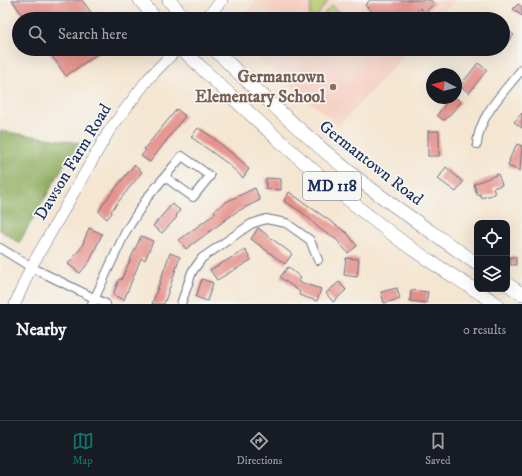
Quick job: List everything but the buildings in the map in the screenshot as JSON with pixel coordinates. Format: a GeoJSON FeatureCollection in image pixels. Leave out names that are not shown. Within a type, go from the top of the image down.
{"type":"FeatureCollection","features":[{"type":"Feature","properties":{"kind":"main road"},"geometry":{"type":"LineString","coordinates":[[140,0],[150,12]]}},
{"type":"Feature","properties":{"kind":"main road"},"geometry":{"type":"LineString","coordinates":[[169,0],[179,12]]}},
{"type":"Feature","properties":{"kind":"main road","name":"MD 118"},"geometry":{"type":"LineString","coordinates":[[189,56],[292,153],[340,193],[397,238],[497,304]]}},
{"type":"Feature","properties":{"kind":"main road","name":"Germantown Road"},"geometry":{"type":"LineString","coordinates":[[221,56],[254,89],[362,182],[474,262]]}},
{"type":"Feature","properties":{"kind":"main road"},"geometry":{"type":"LineString","coordinates":[[510,286],[522,294]]}},
{"type":"Feature","properties":{"kind":"street"},"geometry":{"type":"LineString","coordinates":[[211,12],[222,0]]}},
{"type":"Feature","properties":{"kind":"street","name":"Dawson Farm Road"},"geometry":{"type":"LineString","coordinates":[[15,304],[31,267],[109,131],[148,80],[171,56]]}},
{"type":"Feature","properties":{"kind":"street"},"geometry":{"type":"LineString","coordinates":[[477,144],[479,127],[484,117],[522,69]]}},
{"type":"Feature","properties":{"kind":"street"},"geometry":{"type":"LineString","coordinates":[[93,301],[126,231],[147,198],[182,156],[210,176],[193,197],[165,177]]}},
{"type":"Feature","properties":{"kind":"street"},"geometry":{"type":"LineString","coordinates":[[181,304],[192,272],[202,258],[250,224],[266,219],[286,223],[310,240],[318,260]]}},
{"type":"Feature","properties":{"kind":"street"},"geometry":{"type":"LineString","coordinates":[[0,248],[93,301],[106,304]]}},
{"type":"Feature","properties":{"kind":"shaded area","name":"Germantown Elementary School"},"geometry":{"type":"Polygon","coordinates":[[[256,0],[455,0],[444,12],[245,12],[256,0]]]}},
{"type":"Feature","properties":{"kind":"shaded area","name":"Germantown Elementary School"},"geometry":{"type":"Polygon","coordinates":[[[254,56],[404,56],[339,126],[254,56]]]}},
{"type":"Feature","properties":{"kind":"green space"},"geometry":{"type":"Polygon","coordinates":[[[315,0],[328,0],[320,12],[310,12],[311,5],[315,0]]]}},
{"type":"Feature","properties":{"kind":"green space"},"geometry":{"type":"Polygon","coordinates":[[[332,5],[340,12],[326,12],[332,5]]]}},
{"type":"Feature","properties":{"kind":"green space"},"geometry":{"type":"Polygon","coordinates":[[[0,131],[80,143],[64,165],[19,243],[0,230],[0,131]]]}},
{"type":"Feature","properties":{"kind":"place","name":"Germantown Elementary School"},"geometry":{"type":"Point","coordinates":[333,87]}}]}
